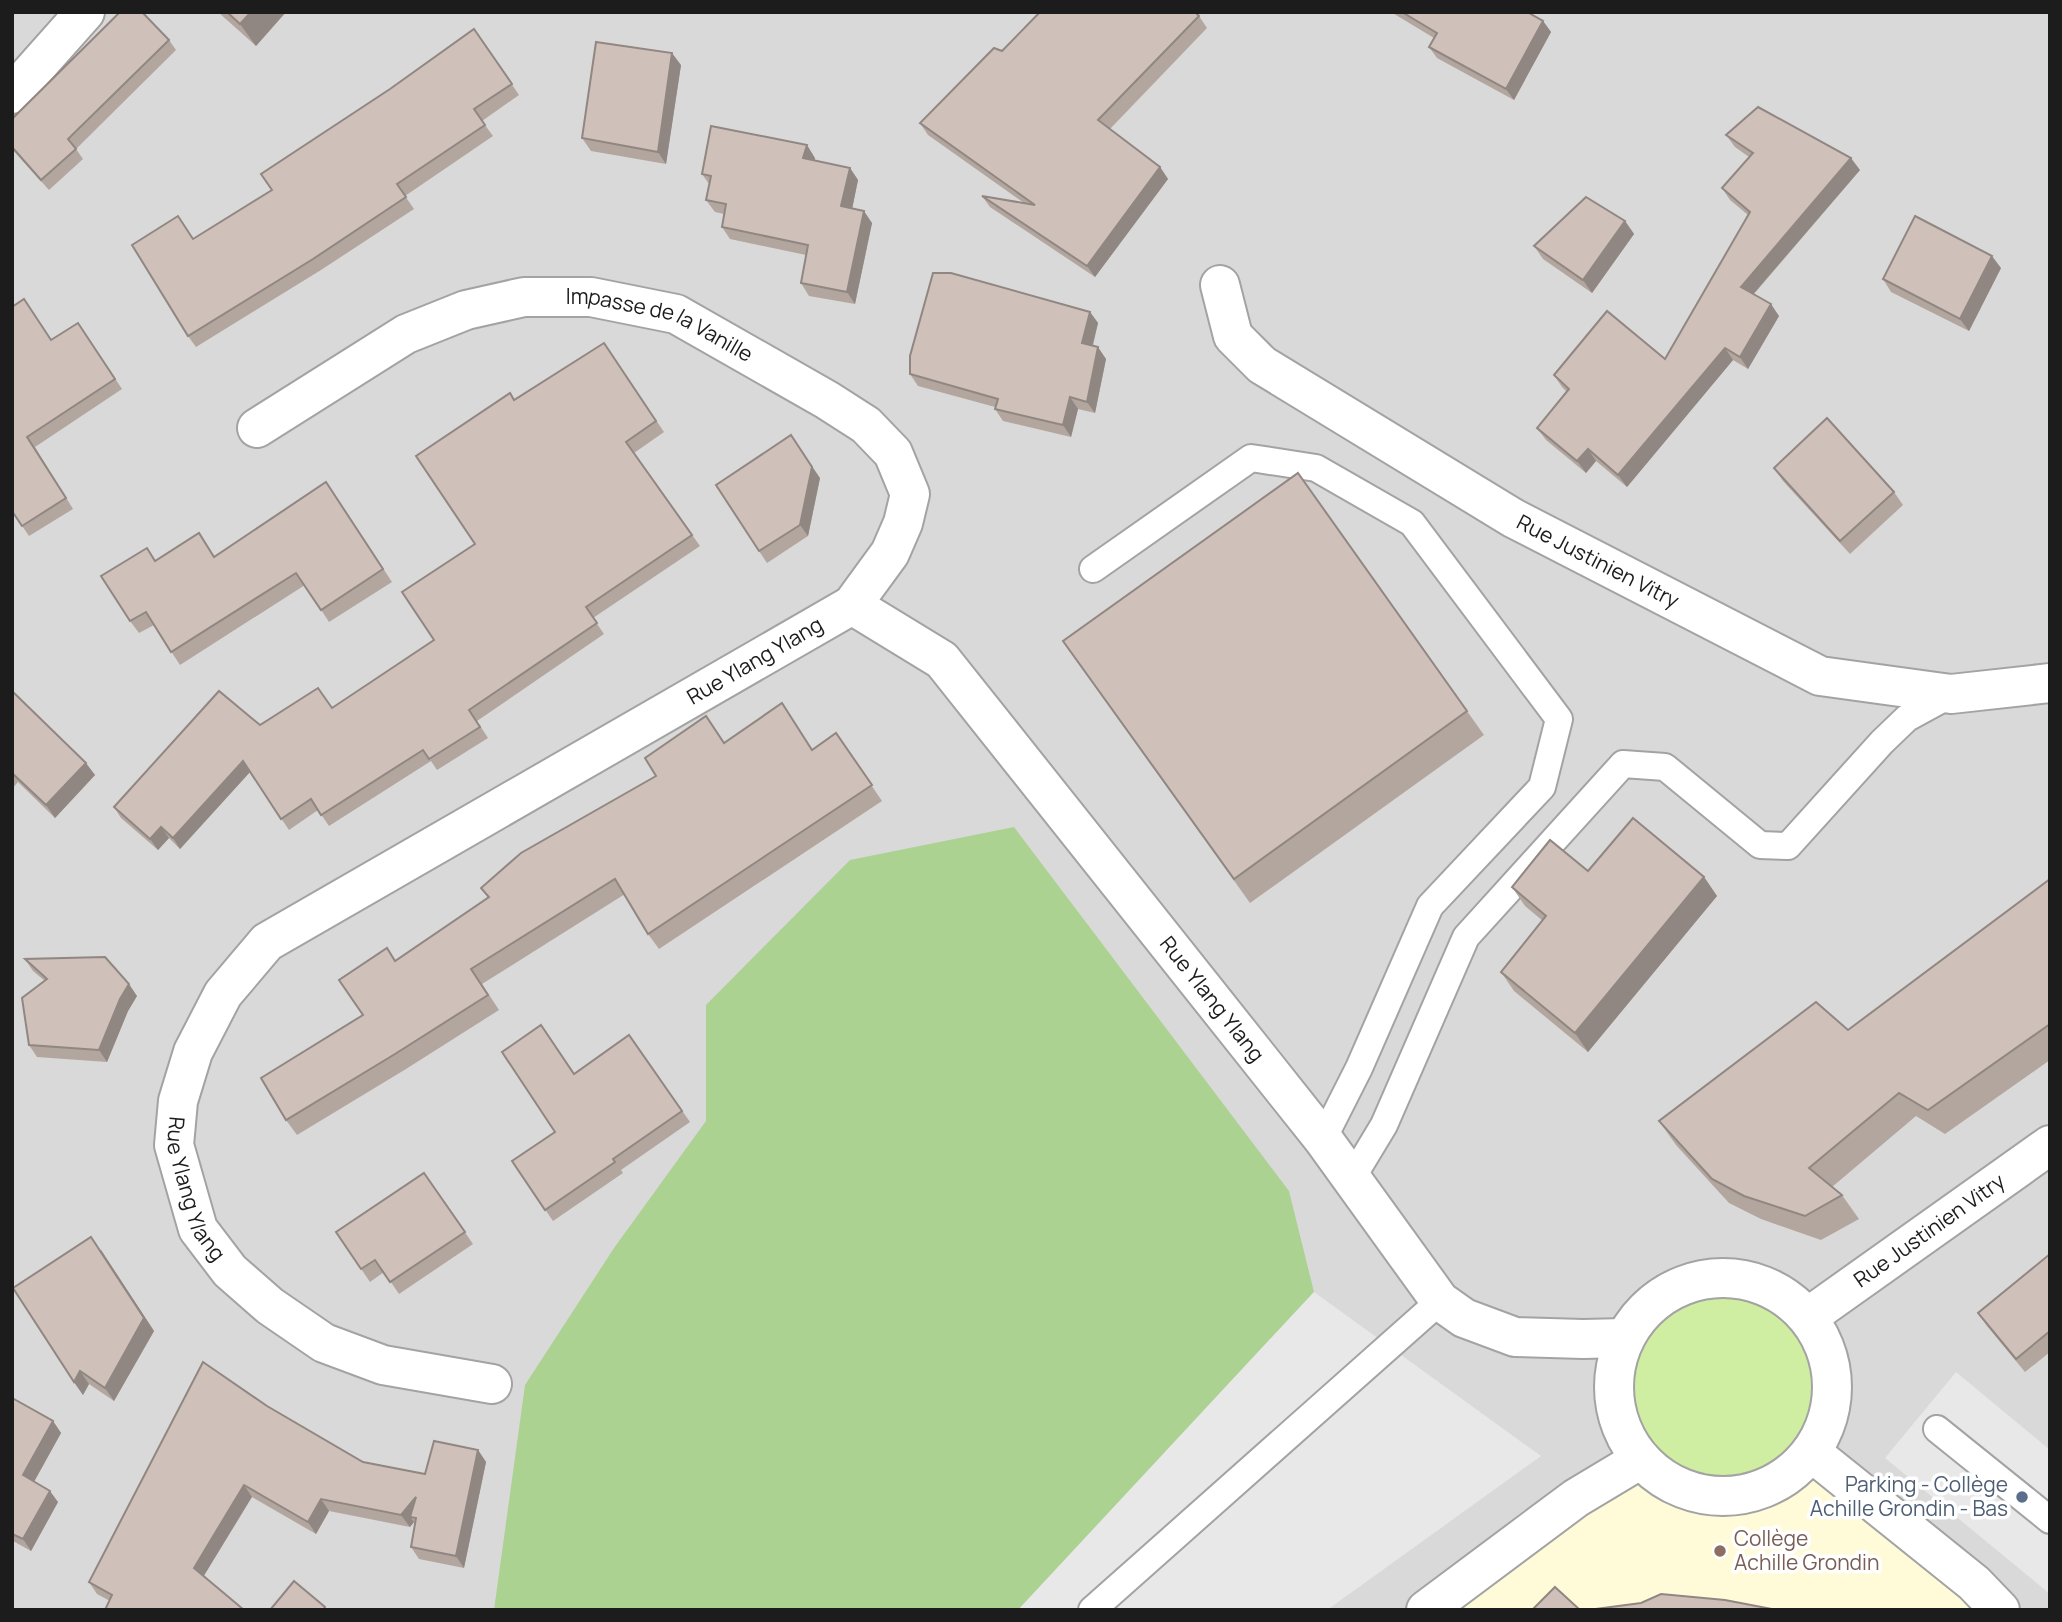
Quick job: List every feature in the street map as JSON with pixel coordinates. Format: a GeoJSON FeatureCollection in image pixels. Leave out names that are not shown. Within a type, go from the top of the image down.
{"type":"FeatureCollection","features":[{"type":"Feature","properties":{"kind":"street"},"geometry":{"type":"LineString","coordinates":[[12,94],[85,12]]}},
{"type":"Feature","properties":{"kind":"street","name":"Rue Justinien Vitry"},"geometry":{"type":"LineString","coordinates":[[1220,285],[1233,336],[1262,365],[1513,517],[1820,676],[1951,694],[2050,683]]}},
{"type":"Feature","properties":{"kind":"street","name":"Impasse de la Vanille"},"geometry":{"type":"LineString","coordinates":[[257,428],[406,334],[466,310],[524,297],[591,297],[676,314],[827,400],[866,425],[893,453],[910,494],[904,523],[890,553],[852,605]]}},
{"type":"Feature","properties":{"kind":"street","name":"Rue Ylang Ylang"},"geometry":{"type":"LineString","coordinates":[[492,1384],[383,1365],[324,1343],[270,1306],[230,1271],[198,1229],[174,1144],[178,1101],[193,1052],[223,994],[267,942],[852,605],[942,660],[1323,1139],[1440,1301],[1464,1318],[1514,1336],[1625,1338]]}},
{"type":"Feature","properties":{"kind":"street","name":"Rue Justinien Vitry"},"geometry":{"type":"LineString","coordinates":[[1808,1317],[2050,1145]]}},
{"type":"Feature","properties":{"kind":"street"},"geometry":{"type":"LineString","coordinates":[[1712,1279],[1747,1280],[1782,1293],[1808,1317],[1827,1348],[1833,1384],[1828,1420],[1811,1452],[1786,1477],[1752,1492],[1717,1497],[1682,1489],[1651,1470],[1628,1442],[1615,1408],[1615,1372],[1625,1338],[1647,1308],[1677,1288],[1712,1279]]}},
{"type":"Feature","properties":{"kind":"street"},"geometry":{"type":"LineString","coordinates":[[1811,1452],[1974,1583],[2000,1610]]}},
{"type":"Feature","properties":{"kind":"street"},"geometry":{"type":"LineString","coordinates":[[1426,1610],[1576,1498],[1641,1459]]}},
{"type":"Feature","properties":{"kind":"lane"},"geometry":{"type":"LineString","coordinates":[[1093,569],[1251,458],[1316,468],[1412,523],[1559,719],[1542,787],[1430,906],[1359,1068],[1323,1139]]}},
{"type":"Feature","properties":{"kind":"lane"},"geometry":{"type":"LineString","coordinates":[[1352,1178],[1384,1125],[1466,937],[1623,764],[1664,767],[1760,845],[1788,846],[1907,718],[1951,694]]}},
{"type":"Feature","properties":{"kind":"lane"},"geometry":{"type":"LineString","coordinates":[[1092,1610],[1440,1301]]}},
{"type":"Feature","properties":{"kind":"lane"},"geometry":{"type":"LineString","coordinates":[[1937,1429],[2050,1520]]}},
{"type":"Feature","properties":{"kind":"shaded area"},"geometry":{"type":"Polygon","coordinates":[[[12,12],[2050,12],[2050,1610],[12,1610],[12,12]]]}},
{"type":"Feature","properties":{"kind":"shaded area"},"geometry":{"type":"Polygon","coordinates":[[[1314,1292],[1541,1456],[1327,1610],[1018,1610],[1314,1292]]]}},
{"type":"Feature","properties":{"kind":"shaded area"},"geometry":{"type":"Polygon","coordinates":[[[1956,1372],[2050,1450],[2050,1594],[1885,1458],[1956,1372]]]}},
{"type":"Feature","properties":{"kind":"shaded area","name":"Collège Achille Grondin"},"geometry":{"type":"Polygon","coordinates":[[[1811,1452],[2000,1610],[1425,1610],[1641,1459],[1811,1452]]]}},
{"type":"Feature","properties":{"kind":"green space"},"geometry":{"type":"Polygon","coordinates":[[[1014,827],[1289,1191],[1314,1292],[1018,1610],[494,1610],[525,1385],[614,1248],[706,1121],[706,1005],[850,860],[1014,827]]]}},
{"type":"Feature","properties":{"kind":"green space"},"geometry":{"type":"Polygon","coordinates":[[[1723,1278],[1765,1286],[1784,1296],[1800,1310],[1814,1326],[1824,1345],[1832,1387],[1824,1429],[1814,1448],[1800,1464],[1784,1478],[1765,1488],[1723,1496],[1681,1488],[1662,1478],[1646,1464],[1632,1448],[1622,1429],[1614,1387],[1622,1345],[1632,1326],[1646,1310],[1662,1296],[1681,1286],[1723,1278]]]}},
{"type":"Feature","properties":{"kind":"building"},"geometry":{"type":"Polygon","coordinates":[[[120,12],[142,12],[169,40],[68,139],[76,149],[41,180],[12,147],[12,119],[120,12]]]}},
{"type":"Feature","properties":{"kind":"building"},"geometry":{"type":"Polygon","coordinates":[[[227,12],[251,12],[240,24],[227,12]]]}},
{"type":"Feature","properties":{"kind":"building"},"geometry":{"type":"Polygon","coordinates":[[[1040,12],[1195,12],[1199,16],[1098,120],[1160,167],[1087,266],[982,196],[1035,205],[920,123],[994,48],[1002,51],[1040,12]]]}},
{"type":"Feature","properties":{"kind":"building"},"geometry":{"type":"Polygon","coordinates":[[[1402,12],[1527,12],[1543,21],[1506,89],[1429,47],[1437,33],[1402,12]]]}},
{"type":"Feature","properties":{"kind":"building"},"geometry":{"type":"Polygon","coordinates":[[[474,29],[512,84],[474,109],[485,125],[397,184],[406,197],[313,259],[188,336],[132,245],[178,216],[193,239],[272,190],[261,174],[390,89],[474,29]]]}},
{"type":"Feature","properties":{"kind":"building"},"geometry":{"type":"Polygon","coordinates":[[[596,42],[672,53],[658,152],[582,138],[596,42]]]}},
{"type":"Feature","properties":{"kind":"building"},"geometry":{"type":"Polygon","coordinates":[[[1758,107],[1851,158],[1741,287],[1771,304],[1740,357],[1725,348],[1618,475],[1588,449],[1577,461],[1537,428],[1569,389],[1554,375],[1607,311],[1665,359],[1750,212],[1722,188],[1753,153],[1726,135],[1758,107]]]}},
{"type":"Feature","properties":{"kind":"building"},"geometry":{"type":"Polygon","coordinates":[[[711,126],[807,145],[803,158],[850,168],[841,206],[864,211],[847,292],[801,283],[808,245],[722,227],[726,204],[706,200],[711,176],[702,174],[711,126]]]}},
{"type":"Feature","properties":{"kind":"building"},"geometry":{"type":"Polygon","coordinates":[[[1586,197],[1625,221],[1583,280],[1534,246],[1586,197]]]}},
{"type":"Feature","properties":{"kind":"building"},"geometry":{"type":"Polygon","coordinates":[[[1915,216],[1992,256],[1960,319],[1883,279],[1915,216]]]}},
{"type":"Feature","properties":{"kind":"building"},"geometry":{"type":"Polygon","coordinates":[[[933,273],[951,273],[1090,312],[1082,343],[1098,347],[1087,402],[1070,397],[1063,425],[995,409],[998,399],[910,374],[910,356],[933,273]]]}},
{"type":"Feature","properties":{"kind":"building"},"geometry":{"type":"Polygon","coordinates":[[[24,299],[51,340],[78,323],[115,379],[27,437],[66,498],[22,526],[12,511],[12,307],[24,299]]]}},
{"type":"Feature","properties":{"kind":"building"},"geometry":{"type":"Polygon","coordinates":[[[604,343],[656,421],[626,442],[692,535],[586,607],[597,623],[469,710],[480,727],[429,759],[423,750],[321,815],[311,799],[281,819],[243,761],[173,838],[161,827],[150,839],[114,807],[219,691],[260,725],[318,688],[332,708],[434,640],[402,592],[475,544],[416,456],[510,393],[514,400],[604,343]]]}},
{"type":"Feature","properties":{"kind":"building"},"geometry":{"type":"Polygon","coordinates":[[[1827,418],[1894,492],[1840,541],[1774,468],[1827,418]]]}},
{"type":"Feature","properties":{"kind":"building"},"geometry":{"type":"Polygon","coordinates":[[[791,435],[812,467],[800,525],[759,551],[716,485],[791,435]]]}},
{"type":"Feature","properties":{"kind":"building"},"geometry":{"type":"Polygon","coordinates":[[[1298,473],[1467,711],[1234,879],[1063,641],[1298,473]]]}},
{"type":"Feature","properties":{"kind":"building"},"geometry":{"type":"Polygon","coordinates":[[[326,482],[383,569],[321,610],[296,573],[171,652],[146,612],[130,621],[101,576],[147,548],[155,561],[199,533],[214,557],[326,482]]]}},
{"type":"Feature","properties":{"kind":"building"},"geometry":{"type":"Polygon","coordinates":[[[12,691],[86,763],[46,805],[12,773],[12,691]]]}},
{"type":"Feature","properties":{"kind":"building"},"geometry":{"type":"Polygon","coordinates":[[[782,703],[812,750],[836,733],[872,785],[648,934],[615,879],[471,969],[488,995],[286,1120],[261,1078],[363,1015],[339,980],[387,948],[395,961],[489,897],[481,888],[521,853],[656,776],[645,758],[706,716],[724,743],[782,703]]]}},
{"type":"Feature","properties":{"kind":"building"},"geometry":{"type":"Polygon","coordinates":[[[1633,818],[1704,877],[1575,1033],[1501,972],[1546,916],[1512,887],[1550,840],[1588,871],[1633,818]]]}},
{"type":"Feature","properties":{"kind":"building"},"geometry":{"type":"Polygon","coordinates":[[[2050,879],[2050,1024],[1928,1110],[1899,1093],[1809,1168],[1842,1195],[1805,1216],[1744,1196],[1712,1179],[1659,1121],[1816,1002],[1848,1030],[2050,879]]]}},
{"type":"Feature","properties":{"kind":"building"},"geometry":{"type":"Polygon","coordinates":[[[105,957],[129,984],[99,1050],[29,1045],[22,998],[47,979],[25,959],[105,957]]]}},
{"type":"Feature","properties":{"kind":"building"},"geometry":{"type":"Polygon","coordinates":[[[541,1025],[574,1074],[629,1035],[682,1111],[545,1210],[512,1161],[555,1132],[502,1052],[541,1025]]]}},
{"type":"Feature","properties":{"kind":"building"},"geometry":{"type":"Polygon","coordinates":[[[424,1173],[465,1232],[390,1282],[375,1260],[361,1269],[336,1232],[424,1173]]]}},
{"type":"Feature","properties":{"kind":"building"},"geometry":{"type":"Polygon","coordinates":[[[91,1237],[144,1318],[105,1388],[80,1371],[74,1382],[13,1288],[91,1237]]]}},
{"type":"Feature","properties":{"kind":"building"},"geometry":{"type":"Polygon","coordinates":[[[2050,1254],[2050,1331],[2016,1359],[1978,1313],[2050,1254]]]}},
{"type":"Feature","properties":{"kind":"building"},"geometry":{"type":"Polygon","coordinates":[[[203,1362],[267,1406],[363,1462],[425,1474],[434,1441],[478,1450],[456,1556],[411,1547],[416,1518],[410,1517],[416,1497],[401,1515],[321,1499],[308,1522],[244,1485],[194,1568],[244,1610],[105,1610],[112,1595],[89,1582],[203,1362]]]}},
{"type":"Feature","properties":{"kind":"building"},"geometry":{"type":"Polygon","coordinates":[[[14,1399],[53,1421],[23,1475],[50,1491],[23,1539],[12,1534],[14,1399]]]}},
{"type":"Feature","properties":{"kind":"building"},"geometry":{"type":"Polygon","coordinates":[[[294,1581],[325,1607],[323,1610],[270,1610],[294,1581]]]}},
{"type":"Feature","properties":{"kind":"building"},"geometry":{"type":"Polygon","coordinates":[[[1555,1587],[1580,1610],[1532,1610],[1555,1587]]]}},
{"type":"Feature","properties":{"kind":"building"},"geometry":{"type":"Polygon","coordinates":[[[1661,1594],[1725,1600],[1777,1610],[1588,1610],[1641,1603],[1661,1594]]]}},
{"type":"Feature","properties":{"kind":"place","name":"Parking - Collège Achille Grondin - Bas"},"geometry":{"type":"Point","coordinates":[2022,1497]}},
{"type":"Feature","properties":{"kind":"place","name":"Collège Achille Grondin"},"geometry":{"type":"Point","coordinates":[1720,1551]}}]}
